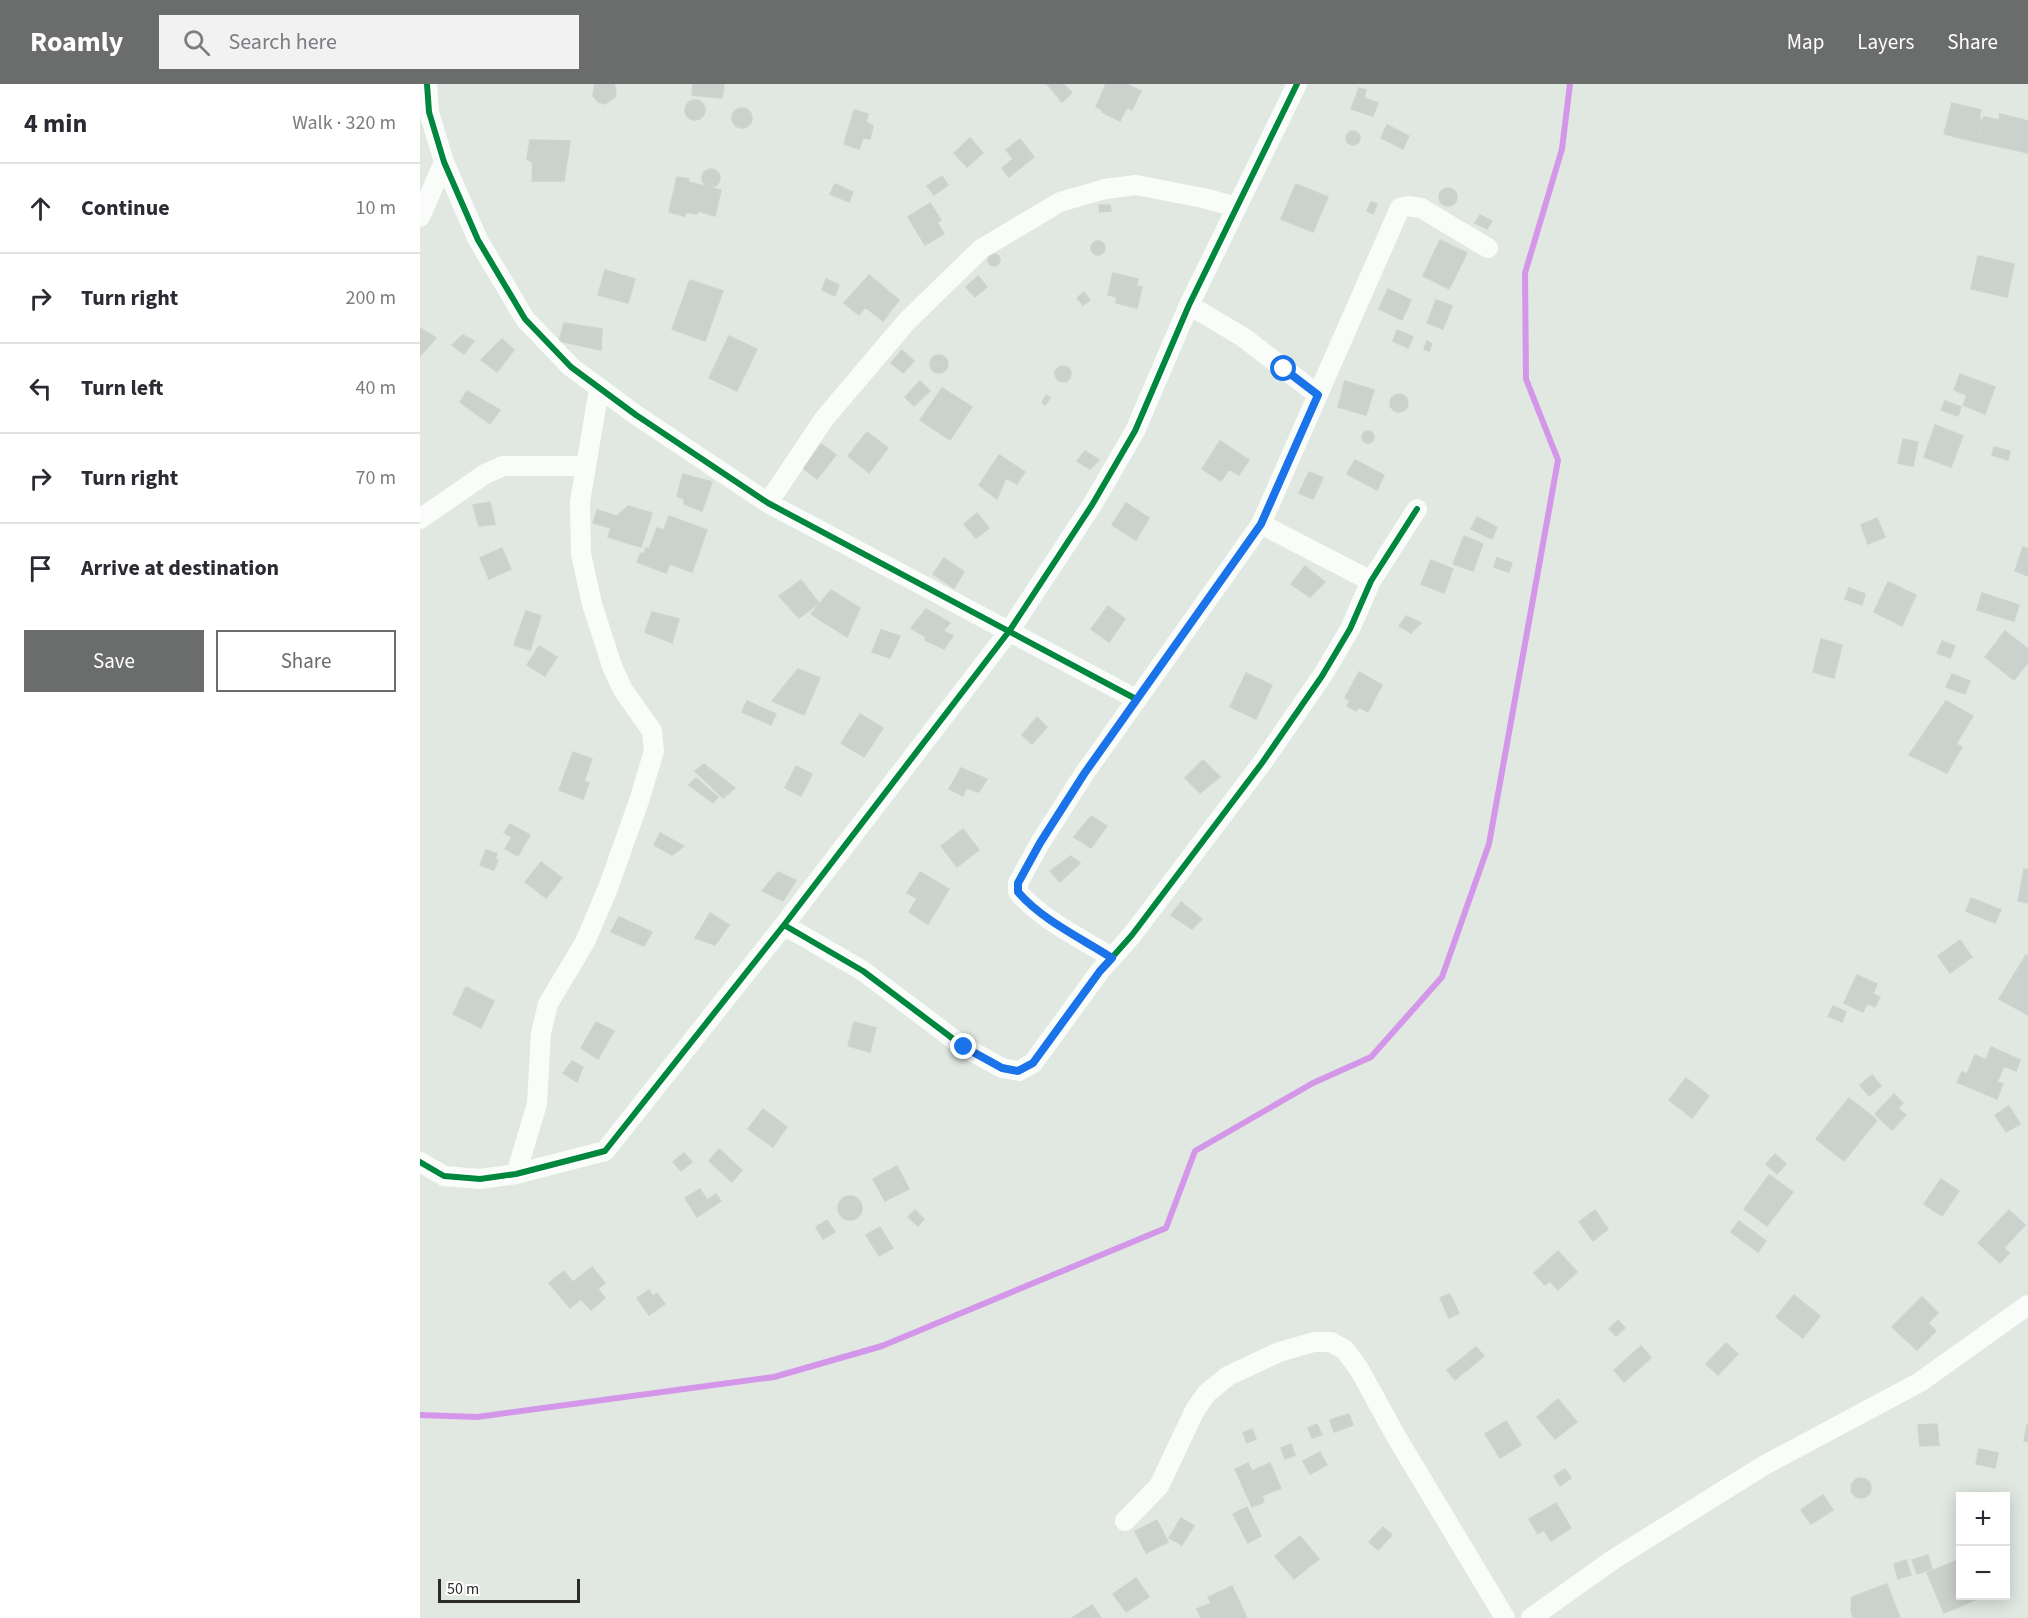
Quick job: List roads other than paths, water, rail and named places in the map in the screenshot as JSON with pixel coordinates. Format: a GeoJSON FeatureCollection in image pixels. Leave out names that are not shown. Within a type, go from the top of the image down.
{"type":"FeatureCollection","features":[{"type":"Feature","properties":{"kind":"street"},"geometry":{"type":"LineString","coordinates":[[427,84],[429,112],[444,162],[478,240],[525,319],[571,367],[599,389],[768,502],[1136,699]]}},
{"type":"Feature","properties":{"kind":"street"},"geometry":{"type":"LineString","coordinates":[[420,1162],[444,1176],[480,1179],[516,1174],[605,1151],[784,925],[1010,630],[1092,505],[1134,431],[1189,305],[1297,84]]}},
{"type":"Feature","properties":{"kind":"street"},"geometry":{"type":"LineString","coordinates":[[420,217],[444,162]]}},
{"type":"Feature","properties":{"kind":"street"},"geometry":{"type":"LineString","coordinates":[[768,502],[824,419],[907,321],[981,249],[1060,202],[1105,189],[1136,185],[1237,207]]}},
{"type":"Feature","properties":{"kind":"street"},"geometry":{"type":"LineString","coordinates":[[1112,958],[1024,899],[1018,892],[1018,883],[1040,843],[1084,774],[1261,524],[1400,208],[1408,206],[1421,208],[1488,248]]}},
{"type":"Feature","properties":{"kind":"street"},"geometry":{"type":"LineString","coordinates":[[1189,305],[1243,337],[1318,395]]}},
{"type":"Feature","properties":{"kind":"street"},"geometry":{"type":"LineString","coordinates":[[516,1174],[537,1104],[541,1033],[548,1004],[585,942],[608,888],[654,751],[652,731],[623,690],[612,666],[592,604],[581,554],[580,502],[599,389]]}},
{"type":"Feature","properties":{"kind":"street"},"geometry":{"type":"LineString","coordinates":[[420,519],[484,474],[503,466],[585,466]]}},
{"type":"Feature","properties":{"kind":"street"},"geometry":{"type":"LineString","coordinates":[[784,925],[863,971],[964,1047],[1002,1068],[1018,1071],[1033,1063],[1100,971],[1132,935],[1262,763],[1322,676],[1350,628],[1371,581],[1417,509]]}},
{"type":"Feature","properties":{"kind":"street"},"geometry":{"type":"LineString","coordinates":[[1261,524],[1371,581]]}},
{"type":"Feature","properties":{"kind":"street"},"geometry":{"type":"LineString","coordinates":[[1531,1618],[1614,1559],[1763,1466],[1920,1382],[2028,1305]]}},
{"type":"Feature","properties":{"kind":"street"},"geometry":{"type":"LineString","coordinates":[[1125,1521],[1159,1486],[1195,1410],[1207,1393],[1227,1376],[1279,1352],[1314,1342],[1331,1342],[1345,1350],[1359,1369],[1397,1438],[1505,1618]]}},
{"type":"Feature","properties":{"kind":"waterway"},"geometry":{"type":"LineString","coordinates":[[420,1415],[477,1417],[774,1377],[882,1346],[1166,1228],[1195,1151],[1313,1083],[1371,1057],[1442,977],[1489,844],[1558,460],[1526,379],[1525,273],[1562,149],[1570,84]]}}]}
